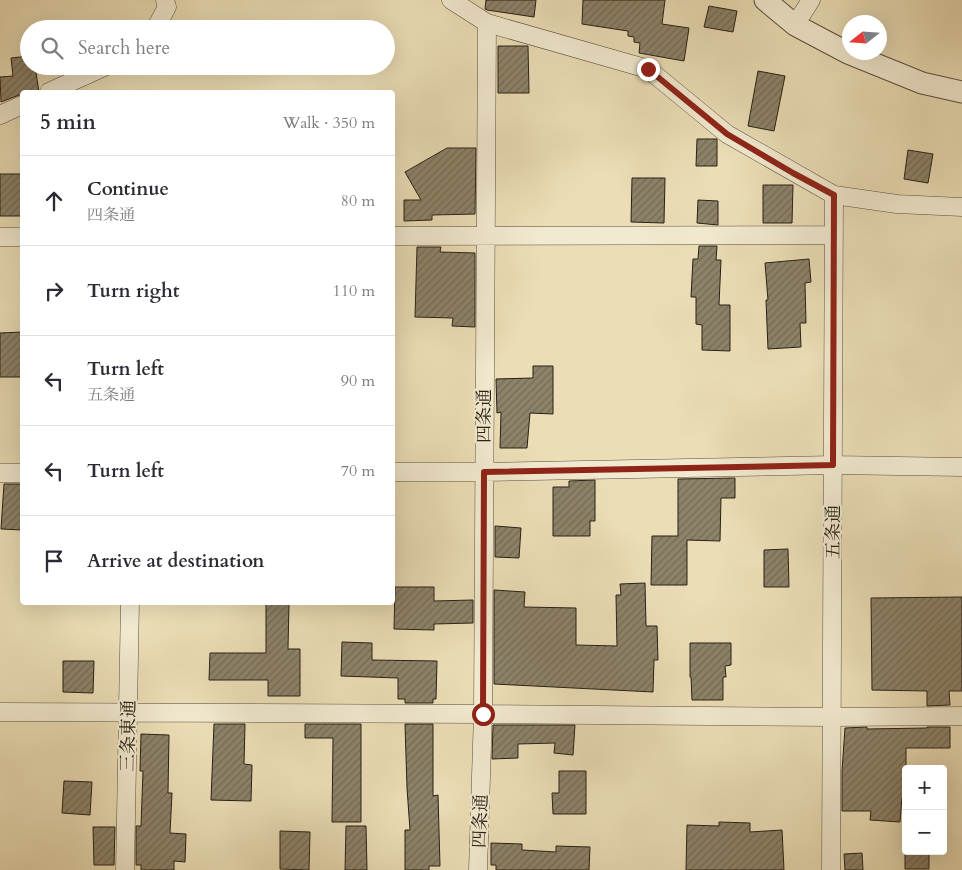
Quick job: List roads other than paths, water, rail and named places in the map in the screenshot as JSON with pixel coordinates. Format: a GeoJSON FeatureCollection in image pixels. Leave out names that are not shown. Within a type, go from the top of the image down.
{"type":"FeatureCollection","features":[{"type":"Feature","properties":{"kind":"street"},"geometry":{"type":"LineString","coordinates":[[160,20],[166,8],[165,0]]}},
{"type":"Feature","properties":{"kind":"street"},"geometry":{"type":"LineString","coordinates":[[451,0],[487,23],[648,69],[727,134],[834,195],[897,204],[962,206]]}},
{"type":"Feature","properties":{"kind":"street"},"geometry":{"type":"LineString","coordinates":[[765,0],[795,25],[848,53],[922,83],[962,92]]}},
{"type":"Feature","properties":{"kind":"street"},"geometry":{"type":"LineString","coordinates":[[795,25],[811,0]]}},
{"type":"Feature","properties":{"kind":"street","name":"四条通"},"geometry":{"type":"LineString","coordinates":[[478,870],[483,714],[487,23]]}},
{"type":"Feature","properties":{"kind":"street"},"geometry":{"type":"LineString","coordinates":[[53,90],[86,75]]}},
{"type":"Feature","properties":{"kind":"street"},"geometry":{"type":"LineString","coordinates":[[0,115],[20,106]]}},
{"type":"Feature","properties":{"kind":"street","name":"五条通"},"geometry":{"type":"LineString","coordinates":[[831,870],[834,195]]}},
{"type":"Feature","properties":{"kind":"street"},"geometry":{"type":"LineString","coordinates":[[395,236],[834,235]]}},
{"type":"Feature","properties":{"kind":"street"},"geometry":{"type":"LineString","coordinates":[[0,237],[20,237]]}},
{"type":"Feature","properties":{"kind":"street"},"geometry":{"type":"LineString","coordinates":[[395,472],[833,465],[962,467]]}},
{"type":"Feature","properties":{"kind":"street"},"geometry":{"type":"LineString","coordinates":[[0,473],[20,473]]}},
{"type":"Feature","properties":{"kind":"street","name":"三条東通"},"geometry":{"type":"LineString","coordinates":[[125,870],[130,605]]}},
{"type":"Feature","properties":{"kind":"street"},"geometry":{"type":"LineString","coordinates":[[0,712],[832,717],[962,716]]}}]}
